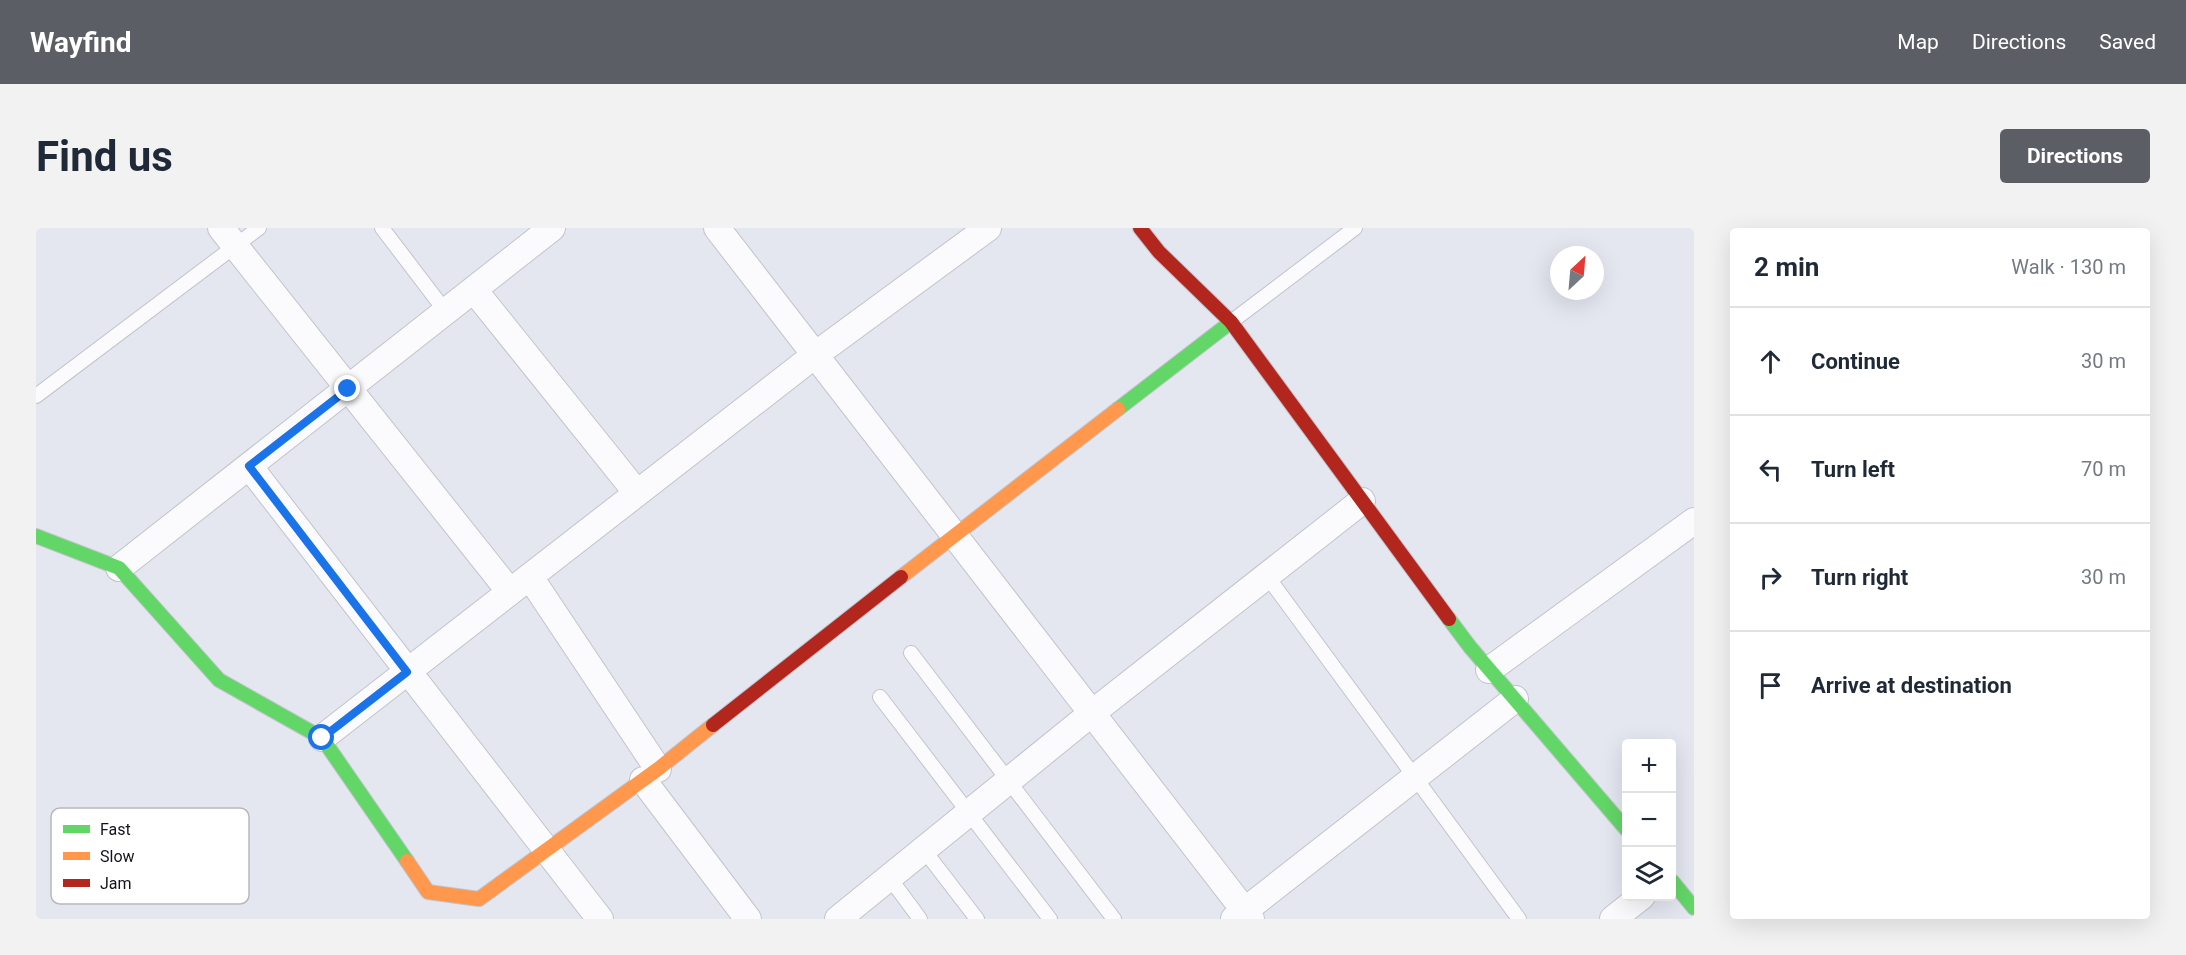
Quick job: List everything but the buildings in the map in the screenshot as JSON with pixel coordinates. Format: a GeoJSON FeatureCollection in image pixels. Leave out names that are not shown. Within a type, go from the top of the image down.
{"type":"FeatureCollection","features":[{"type":"Feature","properties":{"kind":"street"},"geometry":{"type":"LineString","coordinates":[[119,568],[552,228]]}},
{"type":"Feature","properties":{"kind":"street"},"geometry":{"type":"LineString","coordinates":[[717,228],[1092,713],[1244,916],[1515,699]]}},
{"type":"Feature","properties":{"kind":"street"},"geometry":{"type":"LineString","coordinates":[[322,738],[815,355],[988,228]]}},
{"type":"Feature","properties":{"kind":"street"},"geometry":{"type":"LineString","coordinates":[[1140,228],[1159,252],[1231,322],[1470,648],[1622,824]]}},
{"type":"Feature","properties":{"kind":"street"},"geometry":{"type":"LineString","coordinates":[[228,237],[348,389],[520,584],[748,919]]}},
{"type":"Feature","properties":{"kind":"street"},"geometry":{"type":"LineString","coordinates":[[474,290],[637,493]]}},
{"type":"Feature","properties":{"kind":"street"},"geometry":{"type":"LineString","coordinates":[[36,536],[119,568],[219,680],[322,738],[428,892],[479,898],[650,775],[954,535],[1231,322]]}},
{"type":"Feature","properties":{"kind":"street"},"geometry":{"type":"LineString","coordinates":[[249,466],[600,919]]}},
{"type":"Feature","properties":{"kind":"street"},"geometry":{"type":"LineString","coordinates":[[841,918],[1092,713],[1362,501]]}},
{"type":"Feature","properties":{"kind":"street"},"geometry":{"type":"LineString","coordinates":[[1489,670],[1694,520]]}},
{"type":"Feature","properties":{"kind":"street"},"geometry":{"type":"LineString","coordinates":[[1676,888],[1694,908]]}},
{"type":"Feature","properties":{"kind":"street"},"geometry":{"type":"LineString","coordinates":[[1613,919],[1637,901]]}},
{"type":"Feature","properties":{"kind":"lane"},"geometry":{"type":"LineString","coordinates":[[36,396],[228,237],[259,228]]}},
{"type":"Feature","properties":{"kind":"lane"},"geometry":{"type":"LineString","coordinates":[[382,228],[446,312]]}},
{"type":"Feature","properties":{"kind":"lane"},"geometry":{"type":"LineString","coordinates":[[1231,322],[1355,228]]}},
{"type":"Feature","properties":{"kind":"lane"},"geometry":{"type":"LineString","coordinates":[[1268,576],[1519,919]]}},
{"type":"Feature","properties":{"kind":"lane"},"geometry":{"type":"LineString","coordinates":[[911,653],[1114,919]]}},
{"type":"Feature","properties":{"kind":"lane"},"geometry":{"type":"LineString","coordinates":[[880,697],[1050,919]]}},
{"type":"Feature","properties":{"kind":"lane"},"geometry":{"type":"LineString","coordinates":[[924,850],[977,919]]}},
{"type":"Feature","properties":{"kind":"lane"},"geometry":{"type":"LineString","coordinates":[[889,877],[920,919]]}},
{"type":"Feature","properties":{"kind":"traffic: fast"},"geometry":{"type":"LineString","coordinates":[[1118,409],[1231,322]]}},
{"type":"Feature","properties":{"kind":"traffic: fast"},"geometry":{"type":"LineString","coordinates":[[36,536],[119,568],[219,680],[322,738],[407,861]]}},
{"type":"Feature","properties":{"kind":"traffic: fast"},"geometry":{"type":"LineString","coordinates":[[1449,619],[1470,647],[1622,824]]}},
{"type":"Feature","properties":{"kind":"traffic: fast"},"geometry":{"type":"LineString","coordinates":[[1676,886],[1694,908]]}},
{"type":"Feature","properties":{"kind":"traffic: slow"},"geometry":{"type":"LineString","coordinates":[[901,577],[1118,409]]}},
{"type":"Feature","properties":{"kind":"traffic: slow"},"geometry":{"type":"LineString","coordinates":[[407,861],[428,892],[479,899],[658,769],[713,725]]}},
{"type":"Feature","properties":{"kind":"traffic: jam"},"geometry":{"type":"LineString","coordinates":[[1140,228],[1159,252],[1231,322],[1449,619]]}},
{"type":"Feature","properties":{"kind":"traffic: jam"},"geometry":{"type":"LineString","coordinates":[[713,725],[901,577]]}},
{"type":"Feature","properties":{"kind":"route"},"geometry":{"type":"LineString","coordinates":[[322,738],[407,672],[249,466],[348,389]]}}]}
